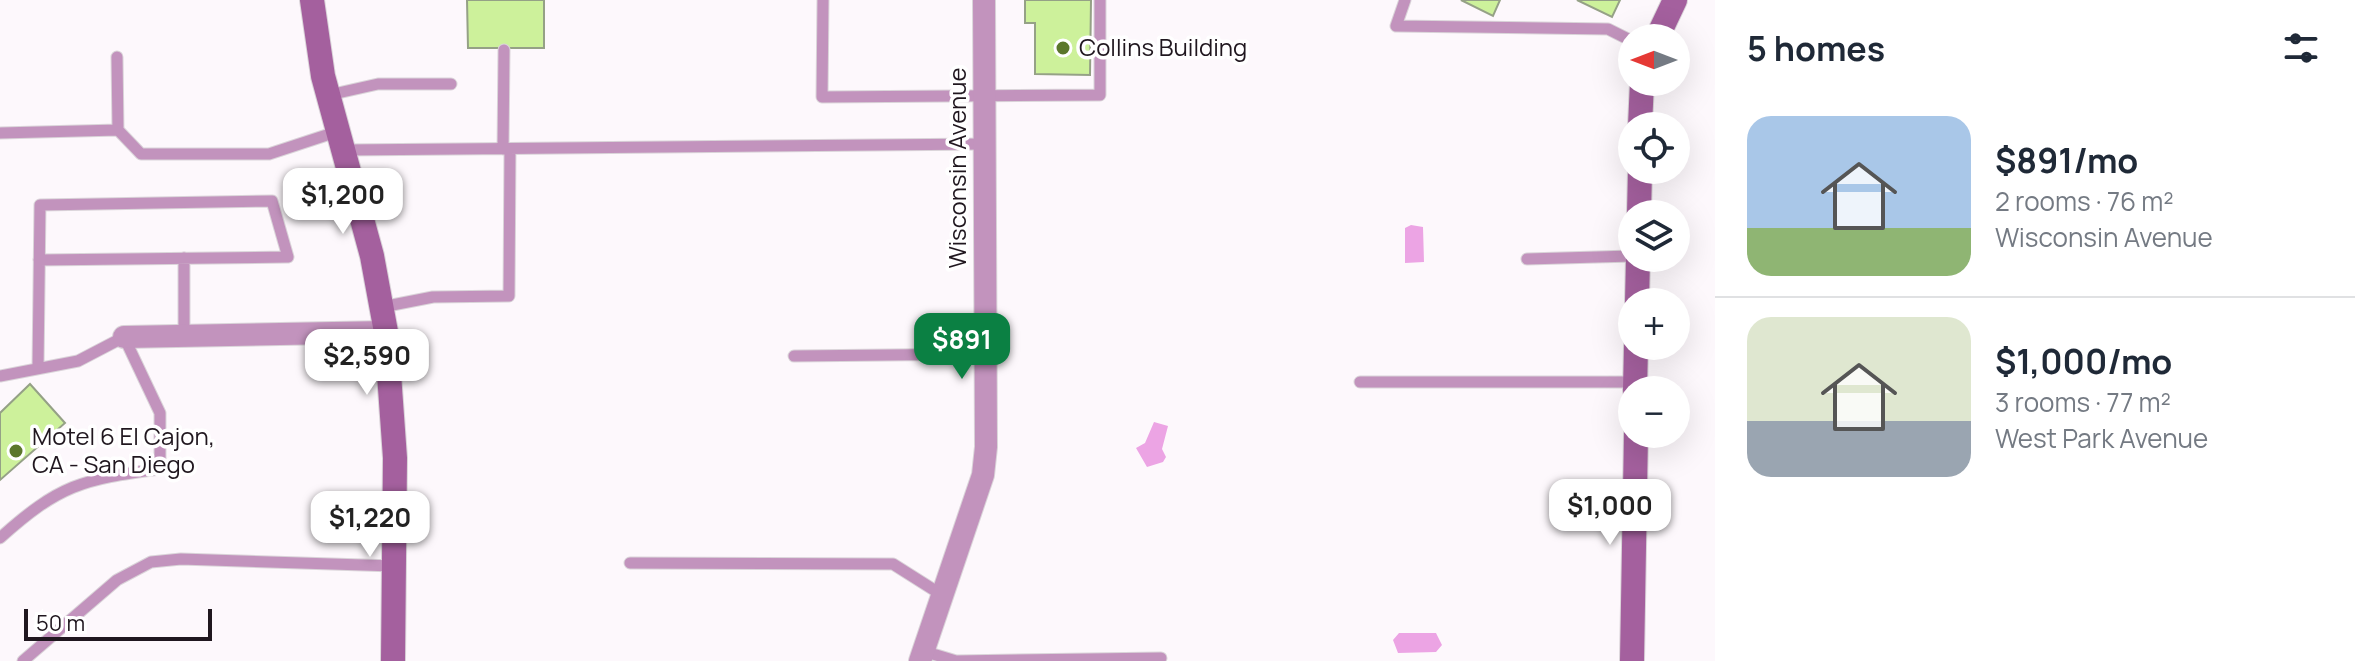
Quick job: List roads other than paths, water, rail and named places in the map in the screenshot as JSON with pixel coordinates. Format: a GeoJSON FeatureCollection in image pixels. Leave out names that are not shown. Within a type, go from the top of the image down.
{"type":"FeatureCollection","features":[{"type":"Feature","properties":{"kind":"street"},"geometry":{"type":"LineString","coordinates":[[312,0],[329,95],[343,140],[386,332],[395,458],[393,661]]}},
{"type":"Feature","properties":{"kind":"street","name":"Wisconsin Avenue"},"geometry":{"type":"LineString","coordinates":[[922,656],[983,475],[984,0]]}},
{"type":"Feature","properties":{"kind":"street"},"geometry":{"type":"LineString","coordinates":[[1664,24],[1675,0]]}},
{"type":"Feature","properties":{"kind":"street"},"geometry":{"type":"LineString","coordinates":[[124,337],[386,332]]}},
{"type":"Feature","properties":{"kind":"street"},"geometry":{"type":"LineString","coordinates":[[1632,661],[1636,448]]}},
{"type":"Feature","properties":{"kind":"lane"},"geometry":{"type":"LineString","coordinates":[[823,0],[822,97],[1100,95],[1100,0]]}},
{"type":"Feature","properties":{"kind":"lane"},"geometry":{"type":"LineString","coordinates":[[1405,0],[1396,26],[1608,29],[1618,34]]}},
{"type":"Feature","properties":{"kind":"lane"},"geometry":{"type":"LineString","coordinates":[[381,307],[433,297],[509,296],[504,50]]}},
{"type":"Feature","properties":{"kind":"lane"},"geometry":{"type":"LineString","coordinates":[[117,57],[118,130],[133,149],[151,155],[280,153],[343,140],[507,149],[984,144]]}},
{"type":"Feature","properties":{"kind":"lane"},"geometry":{"type":"LineString","coordinates":[[329,95],[378,84],[451,84]]}},
{"type":"Feature","properties":{"kind":"lane"},"geometry":{"type":"LineString","coordinates":[[0,133],[118,130]]}},
{"type":"Feature","properties":{"kind":"lane"},"geometry":{"type":"LineString","coordinates":[[38,368],[39,260],[40,205],[272,201],[288,257],[39,260]]}},
{"type":"Feature","properties":{"kind":"lane"},"geometry":{"type":"LineString","coordinates":[[1527,259],[1618,256]]}},
{"type":"Feature","properties":{"kind":"lane"},"geometry":{"type":"LineString","coordinates":[[184,258],[184,336]]}},
{"type":"Feature","properties":{"kind":"lane"},"geometry":{"type":"LineString","coordinates":[[0,376],[78,361],[124,337],[160,413],[160,469],[122,474],[66,489],[45,499],[0,538]]}},
{"type":"Feature","properties":{"kind":"lane"},"geometry":{"type":"LineString","coordinates":[[794,356],[984,354]]}},
{"type":"Feature","properties":{"kind":"lane"},"geometry":{"type":"LineString","coordinates":[[1360,382],[1618,386]]}},
{"type":"Feature","properties":{"kind":"lane"},"geometry":{"type":"LineString","coordinates":[[23,661],[117,580],[151,562],[181,559],[394,566]]}},
{"type":"Feature","properties":{"kind":"lane"},"geometry":{"type":"LineString","coordinates":[[630,563],[893,564],[942,595]]}},
{"type":"Feature","properties":{"kind":"lane"},"geometry":{"type":"LineString","coordinates":[[922,656],[956,661],[1161,658]]}},
{"type":"Feature","properties":{"kind":"place","name":"Collins Building"},"geometry":{"type":"Point","coordinates":[1063,48]}},
{"type":"Feature","properties":{"kind":"place","name":"Motel 6 El Cajon, CA - San Diego"},"geometry":{"type":"Point","coordinates":[16,451]}}]}
